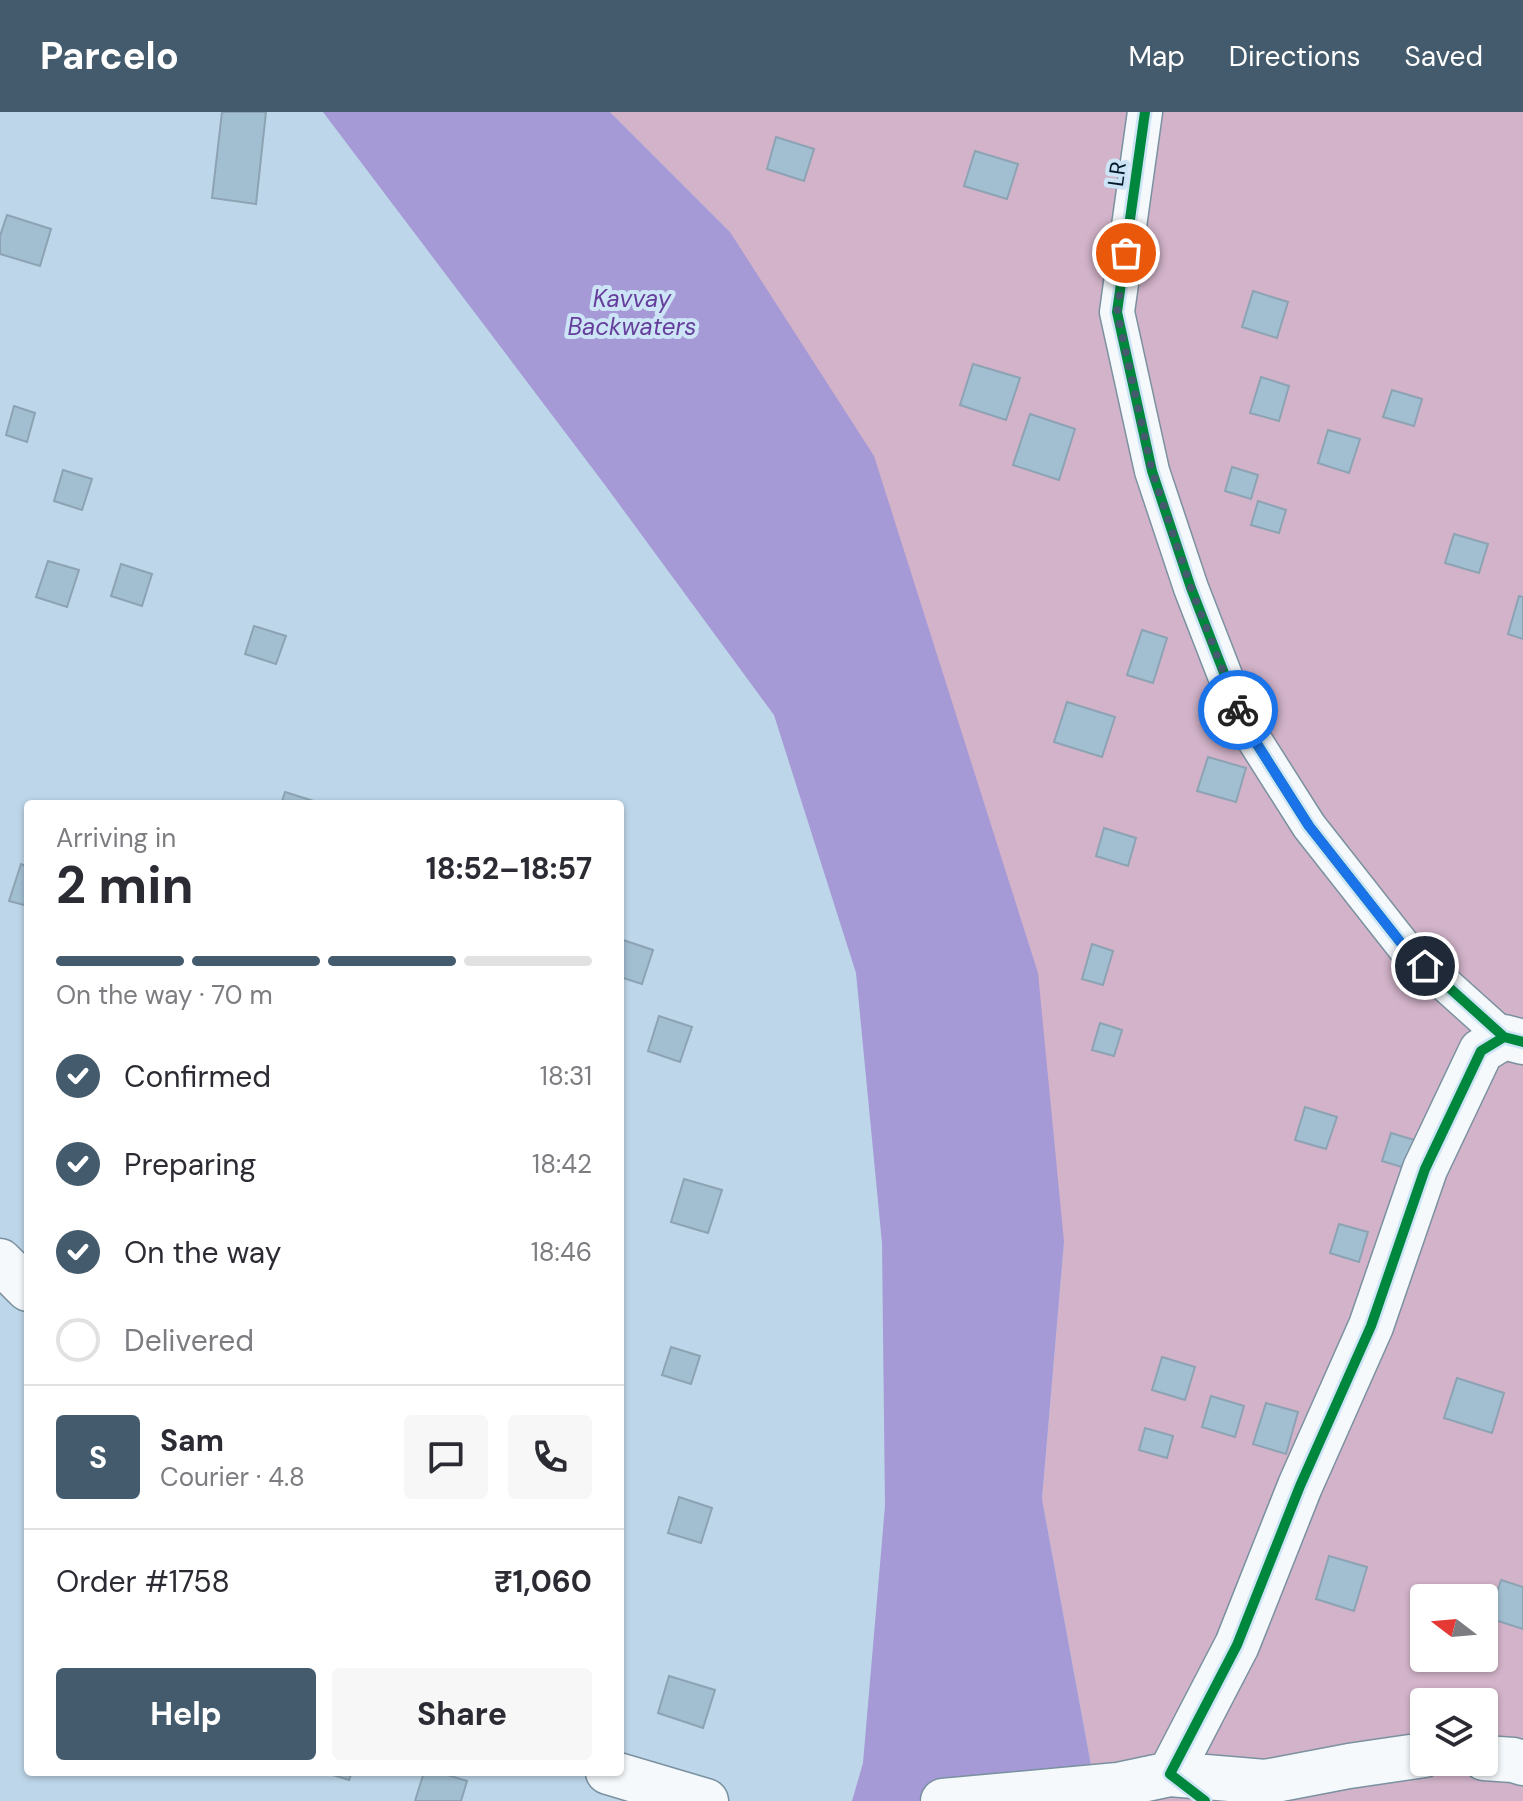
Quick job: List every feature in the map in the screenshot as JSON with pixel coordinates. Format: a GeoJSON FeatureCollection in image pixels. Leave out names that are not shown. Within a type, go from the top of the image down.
{"type":"FeatureCollection","features":[{"type":"Feature","properties":{"kind":"street","name":"LR"},"geometry":{"type":"LineString","coordinates":[[1145,112],[1117,312],[1152,471],[1191,588],[1243,722],[1309,826],[1405,948],[1513,1040]]}},
{"type":"Feature","properties":{"kind":"street"},"geometry":{"type":"LineString","coordinates":[[1170,1774],[1237,1645],[1300,1486],[1371,1326],[1425,1169],[1481,1051],[1513,1040]]}},
{"type":"Feature","properties":{"kind":"street"},"geometry":{"type":"LineString","coordinates":[[0,1261],[24,1285]]}},
{"type":"Feature","properties":{"kind":"street"},"geometry":{"type":"LineString","coordinates":[[943,1801],[1118,1785],[1170,1774],[1265,1782],[1410,1757]]}},
{"type":"Feature","properties":{"kind":"street"},"geometry":{"type":"LineString","coordinates":[[1498,1759],[1523,1763]]}},
{"type":"Feature","properties":{"kind":"street"},"geometry":{"type":"LineString","coordinates":[[1170,1774],[1205,1801]]}},
{"type":"Feature","properties":{"kind":"street"},"geometry":{"type":"LineString","coordinates":[[622,1776],[706,1801]]}},
{"type":"Feature","properties":{"kind":"shaded area"},"geometry":{"type":"Polygon","coordinates":[[[610,112],[1523,112],[1523,1801],[1102,1801],[1093,1776],[1042,1499],[1064,1242],[730,232],[610,112]]]}},
{"type":"Feature","properties":{"kind":"water","name":"Kavvay Backwaters"},"geometry":{"type":"Polygon","coordinates":[[[323,112],[610,112],[730,232],[874,456],[1038,973],[1064,1242],[1042,1499],[1093,1776],[1102,1801],[852,1801],[863,1763],[885,1506],[882,1243],[856,973],[774,715],[605,485],[323,112]]]}},
{"type":"Feature","properties":{"kind":"building"},"geometry":{"type":"Polygon","coordinates":[[[222,112],[266,112],[256,204],[212,198],[222,112]]]}},
{"type":"Feature","properties":{"kind":"building"},"geometry":{"type":"Polygon","coordinates":[[[776,137],[814,149],[804,181],[767,169],[776,137]]]}},
{"type":"Feature","properties":{"kind":"building"},"geometry":{"type":"Polygon","coordinates":[[[975,151],[1018,164],[1007,199],[964,186],[975,151]]]}},
{"type":"Feature","properties":{"kind":"building"},"geometry":{"type":"Polygon","coordinates":[[[7,215],[51,229],[40,266],[0,254],[0,236],[7,215]]]}},
{"type":"Feature","properties":{"kind":"building"},"geometry":{"type":"Polygon","coordinates":[[[1253,291],[1288,302],[1277,338],[1242,327],[1253,291]]]}},
{"type":"Feature","properties":{"kind":"building"},"geometry":{"type":"Polygon","coordinates":[[[973,364],[1020,378],[1006,420],[960,405],[973,364]]]}},
{"type":"Feature","properties":{"kind":"building"},"geometry":{"type":"Polygon","coordinates":[[[1261,377],[1289,386],[1279,421],[1250,413],[1261,377]]]}},
{"type":"Feature","properties":{"kind":"building"},"geometry":{"type":"Polygon","coordinates":[[[1392,390],[1422,399],[1414,426],[1383,417],[1392,390]]]}},
{"type":"Feature","properties":{"kind":"building"},"geometry":{"type":"Polygon","coordinates":[[[14,406],[35,413],[27,442],[6,435],[14,406]]]}},
{"type":"Feature","properties":{"kind":"building"},"geometry":{"type":"Polygon","coordinates":[[[1030,414],[1075,429],[1059,480],[1013,465],[1030,414]]]}},
{"type":"Feature","properties":{"kind":"building"},"geometry":{"type":"Polygon","coordinates":[[[1328,430],[1360,439],[1349,473],[1318,463],[1328,430]]]}},
{"type":"Feature","properties":{"kind":"building"},"geometry":{"type":"Polygon","coordinates":[[[1232,467],[1258,475],[1251,499],[1225,491],[1232,467]]]}},
{"type":"Feature","properties":{"kind":"building"},"geometry":{"type":"Polygon","coordinates":[[[63,470],[92,479],[82,510],[54,501],[63,470]]]}},
{"type":"Feature","properties":{"kind":"building"},"geometry":{"type":"Polygon","coordinates":[[[1258,501],[1286,510],[1279,533],[1251,525],[1258,501]]]}},
{"type":"Feature","properties":{"kind":"building"},"geometry":{"type":"Polygon","coordinates":[[[1454,534],[1488,544],[1479,573],[1445,563],[1454,534]]]}},
{"type":"Feature","properties":{"kind":"building"},"geometry":{"type":"Polygon","coordinates":[[[48,561],[79,570],[67,607],[36,597],[48,561]]]}},
{"type":"Feature","properties":{"kind":"building"},"geometry":{"type":"Polygon","coordinates":[[[121,564],[152,574],[142,606],[111,596],[121,564]]]}},
{"type":"Feature","properties":{"kind":"building"},"geometry":{"type":"Polygon","coordinates":[[[1519,596],[1523,597],[1523,639],[1508,634],[1519,596]]]}},
{"type":"Feature","properties":{"kind":"building"},"geometry":{"type":"Polygon","coordinates":[[[254,626],[286,636],[276,664],[245,654],[254,626]]]}},
{"type":"Feature","properties":{"kind":"building"},"geometry":{"type":"Polygon","coordinates":[[[1142,630],[1167,638],[1153,683],[1127,675],[1142,630]]]}},
{"type":"Feature","properties":{"kind":"building"},"geometry":{"type":"Polygon","coordinates":[[[1067,702],[1115,717],[1102,757],[1054,742],[1067,702]]]}},
{"type":"Feature","properties":{"kind":"building"},"geometry":{"type":"Polygon","coordinates":[[[1208,757],[1246,768],[1236,802],[1197,791],[1208,757]]]}},
{"type":"Feature","properties":{"kind":"building"},"geometry":{"type":"Polygon","coordinates":[[[285,792],[310,800],[282,800],[285,792]]]}},
{"type":"Feature","properties":{"kind":"building"},"geometry":{"type":"Polygon","coordinates":[[[1104,828],[1136,838],[1128,866],[1096,856],[1104,828]]]}},
{"type":"Feature","properties":{"kind":"building"},"geometry":{"type":"Polygon","coordinates":[[[21,864],[24,865],[24,905],[9,901],[21,864]]]}},
{"type":"Feature","properties":{"kind":"building"},"geometry":{"type":"Polygon","coordinates":[[[624,940],[653,950],[642,984],[624,978],[624,940]]]}},
{"type":"Feature","properties":{"kind":"building"},"geometry":{"type":"Polygon","coordinates":[[[1092,944],[1113,951],[1103,985],[1082,979],[1092,944]]]}},
{"type":"Feature","properties":{"kind":"building"},"geometry":{"type":"Polygon","coordinates":[[[659,1016],[692,1027],[680,1062],[648,1051],[659,1016]]]}},
{"type":"Feature","properties":{"kind":"building"},"geometry":{"type":"Polygon","coordinates":[[[1100,1023],[1122,1030],[1114,1056],[1092,1050],[1100,1023]]]}},
{"type":"Feature","properties":{"kind":"building"},"geometry":{"type":"Polygon","coordinates":[[[1305,1107],[1337,1117],[1326,1149],[1295,1140],[1305,1107]]]}},
{"type":"Feature","properties":{"kind":"building"},"geometry":{"type":"Polygon","coordinates":[[[1391,1133],[1421,1142],[1412,1170],[1382,1161],[1391,1133]]]}},
{"type":"Feature","properties":{"kind":"building"},"geometry":{"type":"Polygon","coordinates":[[[684,1179],[722,1190],[708,1233],[671,1222],[684,1179]]]}},
{"type":"Feature","properties":{"kind":"building"},"geometry":{"type":"Polygon","coordinates":[[[1339,1224],[1368,1232],[1359,1262],[1330,1253],[1339,1224]]]}},
{"type":"Feature","properties":{"kind":"building"},"geometry":{"type":"Polygon","coordinates":[[[671,1347],[700,1356],[691,1384],[662,1375],[671,1347]]]}},
{"type":"Feature","properties":{"kind":"building"},"geometry":{"type":"Polygon","coordinates":[[[1162,1357],[1195,1367],[1185,1400],[1152,1390],[1162,1357]]]}},
{"type":"Feature","properties":{"kind":"building"},"geometry":{"type":"Polygon","coordinates":[[[1457,1378],[1504,1393],[1492,1433],[1444,1418],[1457,1378]]]}},
{"type":"Feature","properties":{"kind":"building"},"geometry":{"type":"Polygon","coordinates":[[[1211,1396],[1244,1406],[1235,1437],[1202,1427],[1211,1396]]]}},
{"type":"Feature","properties":{"kind":"building"},"geometry":{"type":"Polygon","coordinates":[[[1266,1403],[1298,1412],[1286,1454],[1253,1444],[1266,1403]]]}},
{"type":"Feature","properties":{"kind":"building"},"geometry":{"type":"Polygon","coordinates":[[[1145,1428],[1173,1436],[1167,1458],[1139,1450],[1145,1428]]]}},
{"type":"Feature","properties":{"kind":"building"},"geometry":{"type":"Polygon","coordinates":[[[679,1497],[712,1508],[701,1543],[668,1533],[679,1497]]]}},
{"type":"Feature","properties":{"kind":"building"},"geometry":{"type":"Polygon","coordinates":[[[1329,1556],[1367,1567],[1354,1611],[1316,1599],[1329,1556]]]}},
{"type":"Feature","properties":{"kind":"building"},"geometry":{"type":"Polygon","coordinates":[[[1501,1580],[1523,1587],[1523,1629],[1498,1621],[1501,1580]]]}},
{"type":"Feature","properties":{"kind":"building"},"geometry":{"type":"Polygon","coordinates":[[[669,1676],[715,1690],[703,1728],[658,1713],[669,1676]]]}},
{"type":"Feature","properties":{"kind":"building"},"geometry":{"type":"Polygon","coordinates":[[[423,1776],[451,1776],[467,1781],[461,1801],[415,1801],[423,1776]]]}},
{"type":"Feature","properties":{"kind":"cycle path"},"geometry":{"type":"LineString","coordinates":[[1145,112],[1117,312],[1152,471],[1191,588],[1243,722],[1309,826],[1405,948],[1504,1037]]}},
{"type":"Feature","properties":{"kind":"cycle path"},"geometry":{"type":"LineString","coordinates":[[1205,1801],[1170,1774],[1237,1645],[1300,1486],[1371,1326],[1425,1169],[1481,1051],[1504,1037],[1523,1042]]}},
{"type":"Feature","properties":{"kind":"way so far"},"geometry":{"type":"LineString","coordinates":[[1126,253],[1117,312],[1152,471],[1191,588],[1238,710]]}},
{"type":"Feature","properties":{"kind":"route"},"geometry":{"type":"LineString","coordinates":[[1238,710],[1309,826],[1405,948],[1425,966]]}}]}
